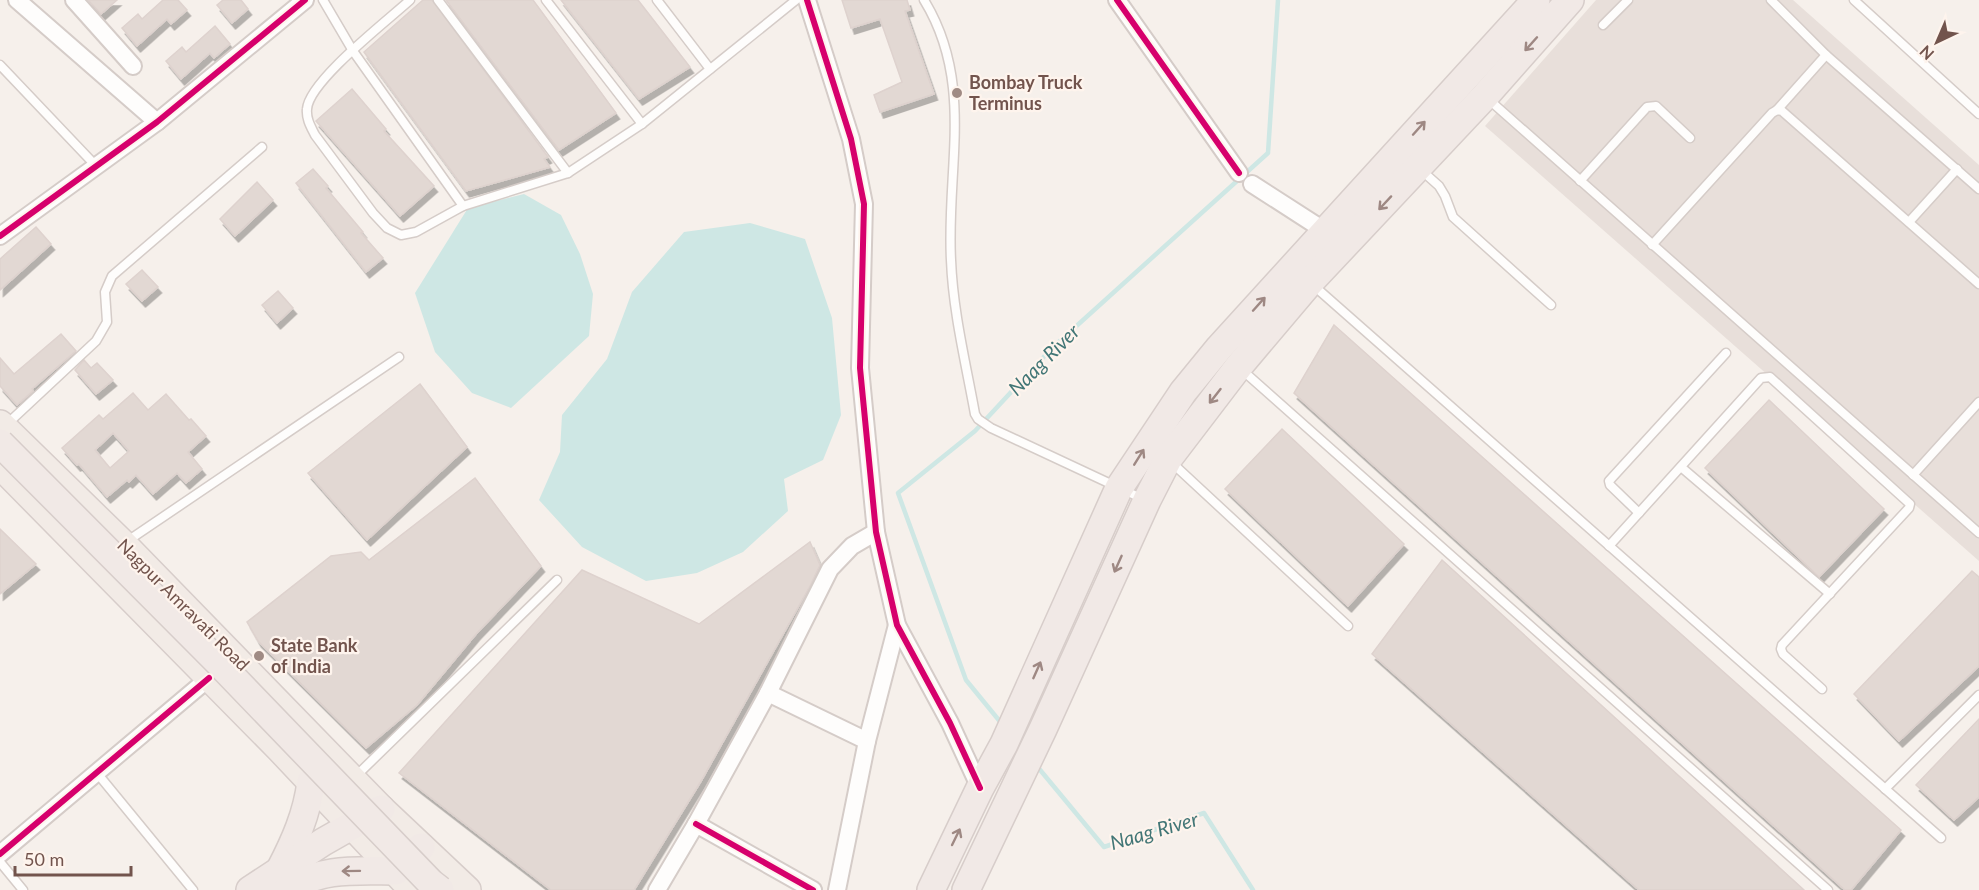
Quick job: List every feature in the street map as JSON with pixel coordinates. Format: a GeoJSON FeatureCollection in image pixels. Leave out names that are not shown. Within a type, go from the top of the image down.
{"type":"FeatureCollection","features":[{"type":"Feature","properties":{"kind":"highway"},"geometry":{"type":"LineString","coordinates":[[931,890],[1009,734],[1119,488],[1183,392],[1229,357],[1310,282],[1418,167],[1536,0]]}},
{"type":"Feature","properties":{"kind":"highway"},"geometry":{"type":"LineString","coordinates":[[966,890],[1030,757],[1147,500],[1168,459],[1229,357],[1325,231],[1475,87],[1570,0]]}},
{"type":"Feature","properties":{"kind":"highway"},"geometry":{"type":"LineString","coordinates":[[1,432],[218,662],[440,890]]}},
{"type":"Feature","properties":{"kind":"highway"},"geometry":{"type":"LineString","coordinates":[[283,880],[309,802],[311,782]]}},
{"type":"Feature","properties":{"kind":"highway"},"geometry":{"type":"LineString","coordinates":[[250,890],[283,880],[323,842],[381,809]]}},
{"type":"Feature","properties":{"kind":"highway"},"geometry":{"type":"LineString","coordinates":[[283,880],[296,884],[317,874],[338,871],[404,881],[421,847]]}},
{"type":"Feature","properties":{"kind":"main road","name":"Nagpur Amravati Road"},"geometry":{"type":"LineString","coordinates":[[1,432],[123,544],[381,809],[467,890]]}},
{"type":"Feature","properties":{"kind":"main road","name":"Nagpur Amravati Road"},"geometry":{"type":"LineString","coordinates":[[0,465],[311,782],[404,881]]}},
{"type":"Feature","properties":{"kind":"street"},"geometry":{"type":"LineString","coordinates":[[17,0],[157,122]]}},
{"type":"Feature","properties":{"kind":"street"},"geometry":{"type":"LineString","coordinates":[[74,0],[134,66]]}},
{"type":"Feature","properties":{"kind":"street"},"geometry":{"type":"LineString","coordinates":[[0,236],[157,122],[305,0]]}},
{"type":"Feature","properties":{"kind":"street"},"geometry":{"type":"LineString","coordinates":[[807,0],[851,139],[864,204],[860,368],[876,532],[897,625],[950,723],[980,789]]}},
{"type":"Feature","properties":{"kind":"street"},"geometry":{"type":"LineString","coordinates":[[1117,0],[1246,178],[1325,231]]}},
{"type":"Feature","properties":{"kind":"street"},"geometry":{"type":"LineString","coordinates":[[657,890],[768,693],[830,569],[852,546],[876,532]]}},
{"type":"Feature","properties":{"kind":"street"},"geometry":{"type":"LineString","coordinates":[[837,890],[867,741],[897,625]]}},
{"type":"Feature","properties":{"kind":"street"},"geometry":{"type":"LineString","coordinates":[[0,855],[209,678]]}},
{"type":"Feature","properties":{"kind":"street"},"geometry":{"type":"LineString","coordinates":[[768,693],[867,741]]}},
{"type":"Feature","properties":{"kind":"street"},"geometry":{"type":"LineString","coordinates":[[696,824],[813,890]]}},
{"type":"Feature","properties":{"kind":"lane"},"geometry":{"type":"LineString","coordinates":[[323,0],[353,51],[463,206]]}},
{"type":"Feature","properties":{"kind":"lane"},"geometry":{"type":"LineString","coordinates":[[410,0],[326,75],[309,99],[306,111],[315,135],[373,213],[387,228],[401,235],[416,232],[463,206],[568,173],[642,124],[796,0]]}},
{"type":"Feature","properties":{"kind":"lane"},"geometry":{"type":"LineString","coordinates":[[438,0],[568,173]]}},
{"type":"Feature","properties":{"kind":"lane"},"geometry":{"type":"LineString","coordinates":[[546,0],[642,124]]}},
{"type":"Feature","properties":{"kind":"lane"},"geometry":{"type":"LineString","coordinates":[[657,0],[710,69]]}},
{"type":"Feature","properties":{"kind":"lane"},"geometry":{"type":"LineString","coordinates":[[924,0],[934,16],[945,46],[956,112],[950,218],[951,263],[961,341],[975,414],[987,426],[1147,500]]}},
{"type":"Feature","properties":{"kind":"lane"},"geometry":{"type":"LineString","coordinates":[[1603,25],[1628,0]]}},
{"type":"Feature","properties":{"kind":"lane"},"geometry":{"type":"LineString","coordinates":[[1771,0],[1826,55],[1979,189]]}},
{"type":"Feature","properties":{"kind":"lane"},"geometry":{"type":"LineString","coordinates":[[1854,0],[1979,114]]}},
{"type":"Feature","properties":{"kind":"lane"},"geometry":{"type":"LineString","coordinates":[[1652,245],[1826,55]]}},
{"type":"Feature","properties":{"kind":"lane"},"geometry":{"type":"LineString","coordinates":[[0,65],[97,167]]}},
{"type":"Feature","properties":{"kind":"lane"},"geometry":{"type":"LineString","coordinates":[[1475,87],[1979,533]]}},
{"type":"Feature","properties":{"kind":"lane"},"geometry":{"type":"LineString","coordinates":[[1580,181],[1647,107],[1656,106],[1690,138]]}},
{"type":"Feature","properties":{"kind":"lane"},"geometry":{"type":"LineString","coordinates":[[1777,110],[1788,114],[1979,284]]}},
{"type":"Feature","properties":{"kind":"lane"},"geometry":{"type":"LineString","coordinates":[[1,432],[96,341],[107,322],[105,292],[112,276],[262,147]]}},
{"type":"Feature","properties":{"kind":"lane"},"geometry":{"type":"LineString","coordinates":[[1418,167],[1439,186],[1453,217],[1551,305]]}},
{"type":"Feature","properties":{"kind":"lane"},"geometry":{"type":"LineString","coordinates":[[1909,222],[1957,169]]}},
{"type":"Feature","properties":{"kind":"lane"},"geometry":{"type":"LineString","coordinates":[[1310,282],[1941,838]]}},
{"type":"Feature","properties":{"kind":"lane"},"geometry":{"type":"LineString","coordinates":[[1640,513],[1610,485],[1610,481],[1726,353]]}},
{"type":"Feature","properties":{"kind":"lane"},"geometry":{"type":"LineString","coordinates":[[123,544],[399,357]]}},
{"type":"Feature","properties":{"kind":"lane"},"geometry":{"type":"LineString","coordinates":[[1229,357],[1827,890]]}},
{"type":"Feature","properties":{"kind":"lane"},"geometry":{"type":"LineString","coordinates":[[1609,546],[1761,378],[1770,377],[1910,504],[1909,508],[1782,645],[1783,654],[1822,689]]}},
{"type":"Feature","properties":{"kind":"lane"},"geometry":{"type":"LineString","coordinates":[[1913,475],[1979,402]]}},
{"type":"Feature","properties":{"kind":"lane"},"geometry":{"type":"LineString","coordinates":[[1168,459],[1348,626]]}},
{"type":"Feature","properties":{"kind":"lane"},"geometry":{"type":"LineString","coordinates":[[1681,467],[1830,594]]}},
{"type":"Feature","properties":{"kind":"lane"},"geometry":{"type":"LineString","coordinates":[[353,780],[557,580]]}},
{"type":"Feature","properties":{"kind":"lane"},"geometry":{"type":"LineString","coordinates":[[1885,789],[1979,695]]}},
{"type":"Feature","properties":{"kind":"lane"},"geometry":{"type":"LineString","coordinates":[[97,773],[193,890]]}},
{"type":"Feature","properties":{"kind":"lane"},"geometry":{"type":"LineString","coordinates":[[0,862],[23,890]]}},
{"type":"Feature","properties":{"kind":"shaded area"},"geometry":{"type":"Polygon","coordinates":[[[1596,0],[1793,0],[1979,165],[1979,561],[1485,126],[1596,0]]]}},
{"type":"Feature","properties":{"kind":"water"},"geometry":{"type":"Polygon","coordinates":[[[524,194],[561,215],[580,254],[593,294],[589,336],[511,408],[472,393],[435,352],[415,293],[468,208],[524,194]]]}},
{"type":"Feature","properties":{"kind":"water"},"geometry":{"type":"Polygon","coordinates":[[[750,223],[805,239],[832,318],[841,415],[823,460],[784,479],[788,511],[743,552],[697,573],[646,581],[582,547],[539,500],[560,452],[562,415],[607,359],[632,292],[684,232],[750,223]]]}},
{"type":"Feature","properties":{"kind":"building"},"geometry":{"type":"Polygon","coordinates":[[[88,0],[117,0],[101,14],[88,0]]]}},
{"type":"Feature","properties":{"kind":"building"},"geometry":{"type":"Polygon","coordinates":[[[163,0],[178,0],[187,10],[171,24],[167,19],[137,46],[122,28],[138,14],[142,19],[163,0]]]}},
{"type":"Feature","properties":{"kind":"building"},"geometry":{"type":"Polygon","coordinates":[[[223,0],[241,0],[248,9],[232,23],[217,5],[223,0]]]}},
{"type":"Feature","properties":{"kind":"building"},"geometry":{"type":"Polygon","coordinates":[[[423,0],[432,0],[548,157],[544,159],[550,167],[466,191],[364,52],[423,0]]]}},
{"type":"Feature","properties":{"kind":"building"},"geometry":{"type":"Polygon","coordinates":[[[446,0],[533,0],[616,113],[559,150],[446,0]]]}},
{"type":"Feature","properties":{"kind":"building"},"geometry":{"type":"Polygon","coordinates":[[[561,0],[638,0],[690,67],[639,99],[561,0]]]}},
{"type":"Feature","properties":{"kind":"building"},"geometry":{"type":"Polygon","coordinates":[[[842,0],[907,0],[910,10],[905,11],[934,94],[880,112],[874,95],[902,82],[880,19],[851,28],[842,0]]]}},
{"type":"Feature","properties":{"kind":"building"},"geometry":{"type":"Polygon","coordinates":[[[215,26],[230,44],[214,58],[210,53],[181,79],[166,61],[182,47],[186,52],[215,26]]]}},
{"type":"Feature","properties":{"kind":"building"},"geometry":{"type":"Polygon","coordinates":[[[352,89],[386,129],[384,131],[434,186],[400,216],[316,121],[352,89]]]}},
{"type":"Feature","properties":{"kind":"building"},"geometry":{"type":"Polygon","coordinates":[[[313,169],[363,232],[361,233],[383,258],[366,272],[296,183],[313,169]]]}},
{"type":"Feature","properties":{"kind":"building"},"geometry":{"type":"Polygon","coordinates":[[[257,182],[273,200],[235,236],[220,219],[257,182]]]}},
{"type":"Feature","properties":{"kind":"building"},"geometry":{"type":"Polygon","coordinates":[[[36,227],[51,244],[0,290],[0,259],[36,227]]]}},
{"type":"Feature","properties":{"kind":"building"},"geometry":{"type":"Polygon","coordinates":[[[142,270],[158,287],[142,301],[126,284],[142,270]]]}},
{"type":"Feature","properties":{"kind":"building"},"geometry":{"type":"Polygon","coordinates":[[[278,291],[293,308],[277,323],[262,305],[278,291]]]}},
{"type":"Feature","properties":{"kind":"building"},"geometry":{"type":"Polygon","coordinates":[[[1334,325],[1901,830],[1851,890],[1845,890],[1294,393],[1334,325]]]}},
{"type":"Feature","properties":{"kind":"building"},"geometry":{"type":"Polygon","coordinates":[[[61,334],[76,351],[17,405],[0,386],[0,358],[14,374],[61,334]]]}},
{"type":"Feature","properties":{"kind":"building"},"geometry":{"type":"Polygon","coordinates":[[[84,360],[91,368],[97,363],[113,380],[96,394],[75,370],[84,360]]]}},
{"type":"Feature","properties":{"kind":"building"},"geometry":{"type":"Polygon","coordinates":[[[420,384],[467,447],[367,540],[308,473],[420,384]]]}},
{"type":"Feature","properties":{"kind":"building"},"geometry":{"type":"Polygon","coordinates":[[[133,393],[148,410],[166,394],[206,436],[188,452],[202,469],[186,483],[177,473],[153,494],[136,475],[107,497],[62,448],[99,415],[103,419],[133,393]],[[113,433],[95,450],[110,468],[129,451],[113,433]]]}},
{"type":"Feature","properties":{"kind":"building"},"geometry":{"type":"Polygon","coordinates":[[[1769,400],[1884,509],[1819,577],[1705,468],[1769,400]]]}},
{"type":"Feature","properties":{"kind":"building"},"geometry":{"type":"Polygon","coordinates":[[[1282,429],[1404,544],[1348,606],[1225,489],[1282,429]]]}},
{"type":"Feature","properties":{"kind":"building"},"geometry":{"type":"Polygon","coordinates":[[[475,478],[541,566],[476,634],[417,705],[366,748],[258,641],[247,622],[331,556],[361,552],[369,560],[475,478]]]}},
{"type":"Feature","properties":{"kind":"building"},"geometry":{"type":"Polygon","coordinates":[[[0,529],[36,564],[0,594],[0,529]]]}},
{"type":"Feature","properties":{"kind":"building"},"geometry":{"type":"Polygon","coordinates":[[[810,542],[820,565],[810,586],[701,781],[634,890],[551,890],[399,773],[582,570],[699,624],[810,542]]]}},
{"type":"Feature","properties":{"kind":"building"},"geometry":{"type":"Polygon","coordinates":[[[1442,560],[1804,890],[1639,890],[1372,654],[1442,560]]]}},
{"type":"Feature","properties":{"kind":"building"},"geometry":{"type":"Polygon","coordinates":[[[1972,571],[1979,577],[1979,666],[1899,741],[1854,694],[1972,571]]]}},
{"type":"Feature","properties":{"kind":"building"},"geometry":{"type":"Polygon","coordinates":[[[1979,719],[1979,797],[1954,820],[1916,785],[1979,719]]]}},
{"type":"Feature","properties":{"kind":"waterway","name":"Naag River"},"geometry":{"type":"LineString","coordinates":[[1002,724],[966,680],[898,493],[975,431],[1051,349],[1268,153],[1278,0]]}},
{"type":"Feature","properties":{"kind":"waterway","name":"Naag River"},"geometry":{"type":"LineString","coordinates":[[1036,765],[1104,847],[1204,813],[1253,890]]}},
{"type":"Feature","properties":{"kind":"cycle path"},"geometry":{"type":"LineString","coordinates":[[0,236],[157,122],[305,0]]}},
{"type":"Feature","properties":{"kind":"cycle path"},"geometry":{"type":"LineString","coordinates":[[807,0],[851,139],[864,204],[860,368],[876,532],[897,625],[950,723],[980,788]]}},
{"type":"Feature","properties":{"kind":"cycle path"},"geometry":{"type":"LineString","coordinates":[[1117,0],[1239,173]]}},
{"type":"Feature","properties":{"kind":"cycle path"},"geometry":{"type":"LineString","coordinates":[[0,854],[209,678]]}},
{"type":"Feature","properties":{"kind":"cycle path"},"geometry":{"type":"LineString","coordinates":[[696,824],[813,890]]}},
{"type":"Feature","properties":{"kind":"place","name":"Bombay Truck Terminus"},"geometry":{"type":"Point","coordinates":[957,93]}},
{"type":"Feature","properties":{"kind":"place","name":"State Bank of India"},"geometry":{"type":"Point","coordinates":[259,656]}}]}
